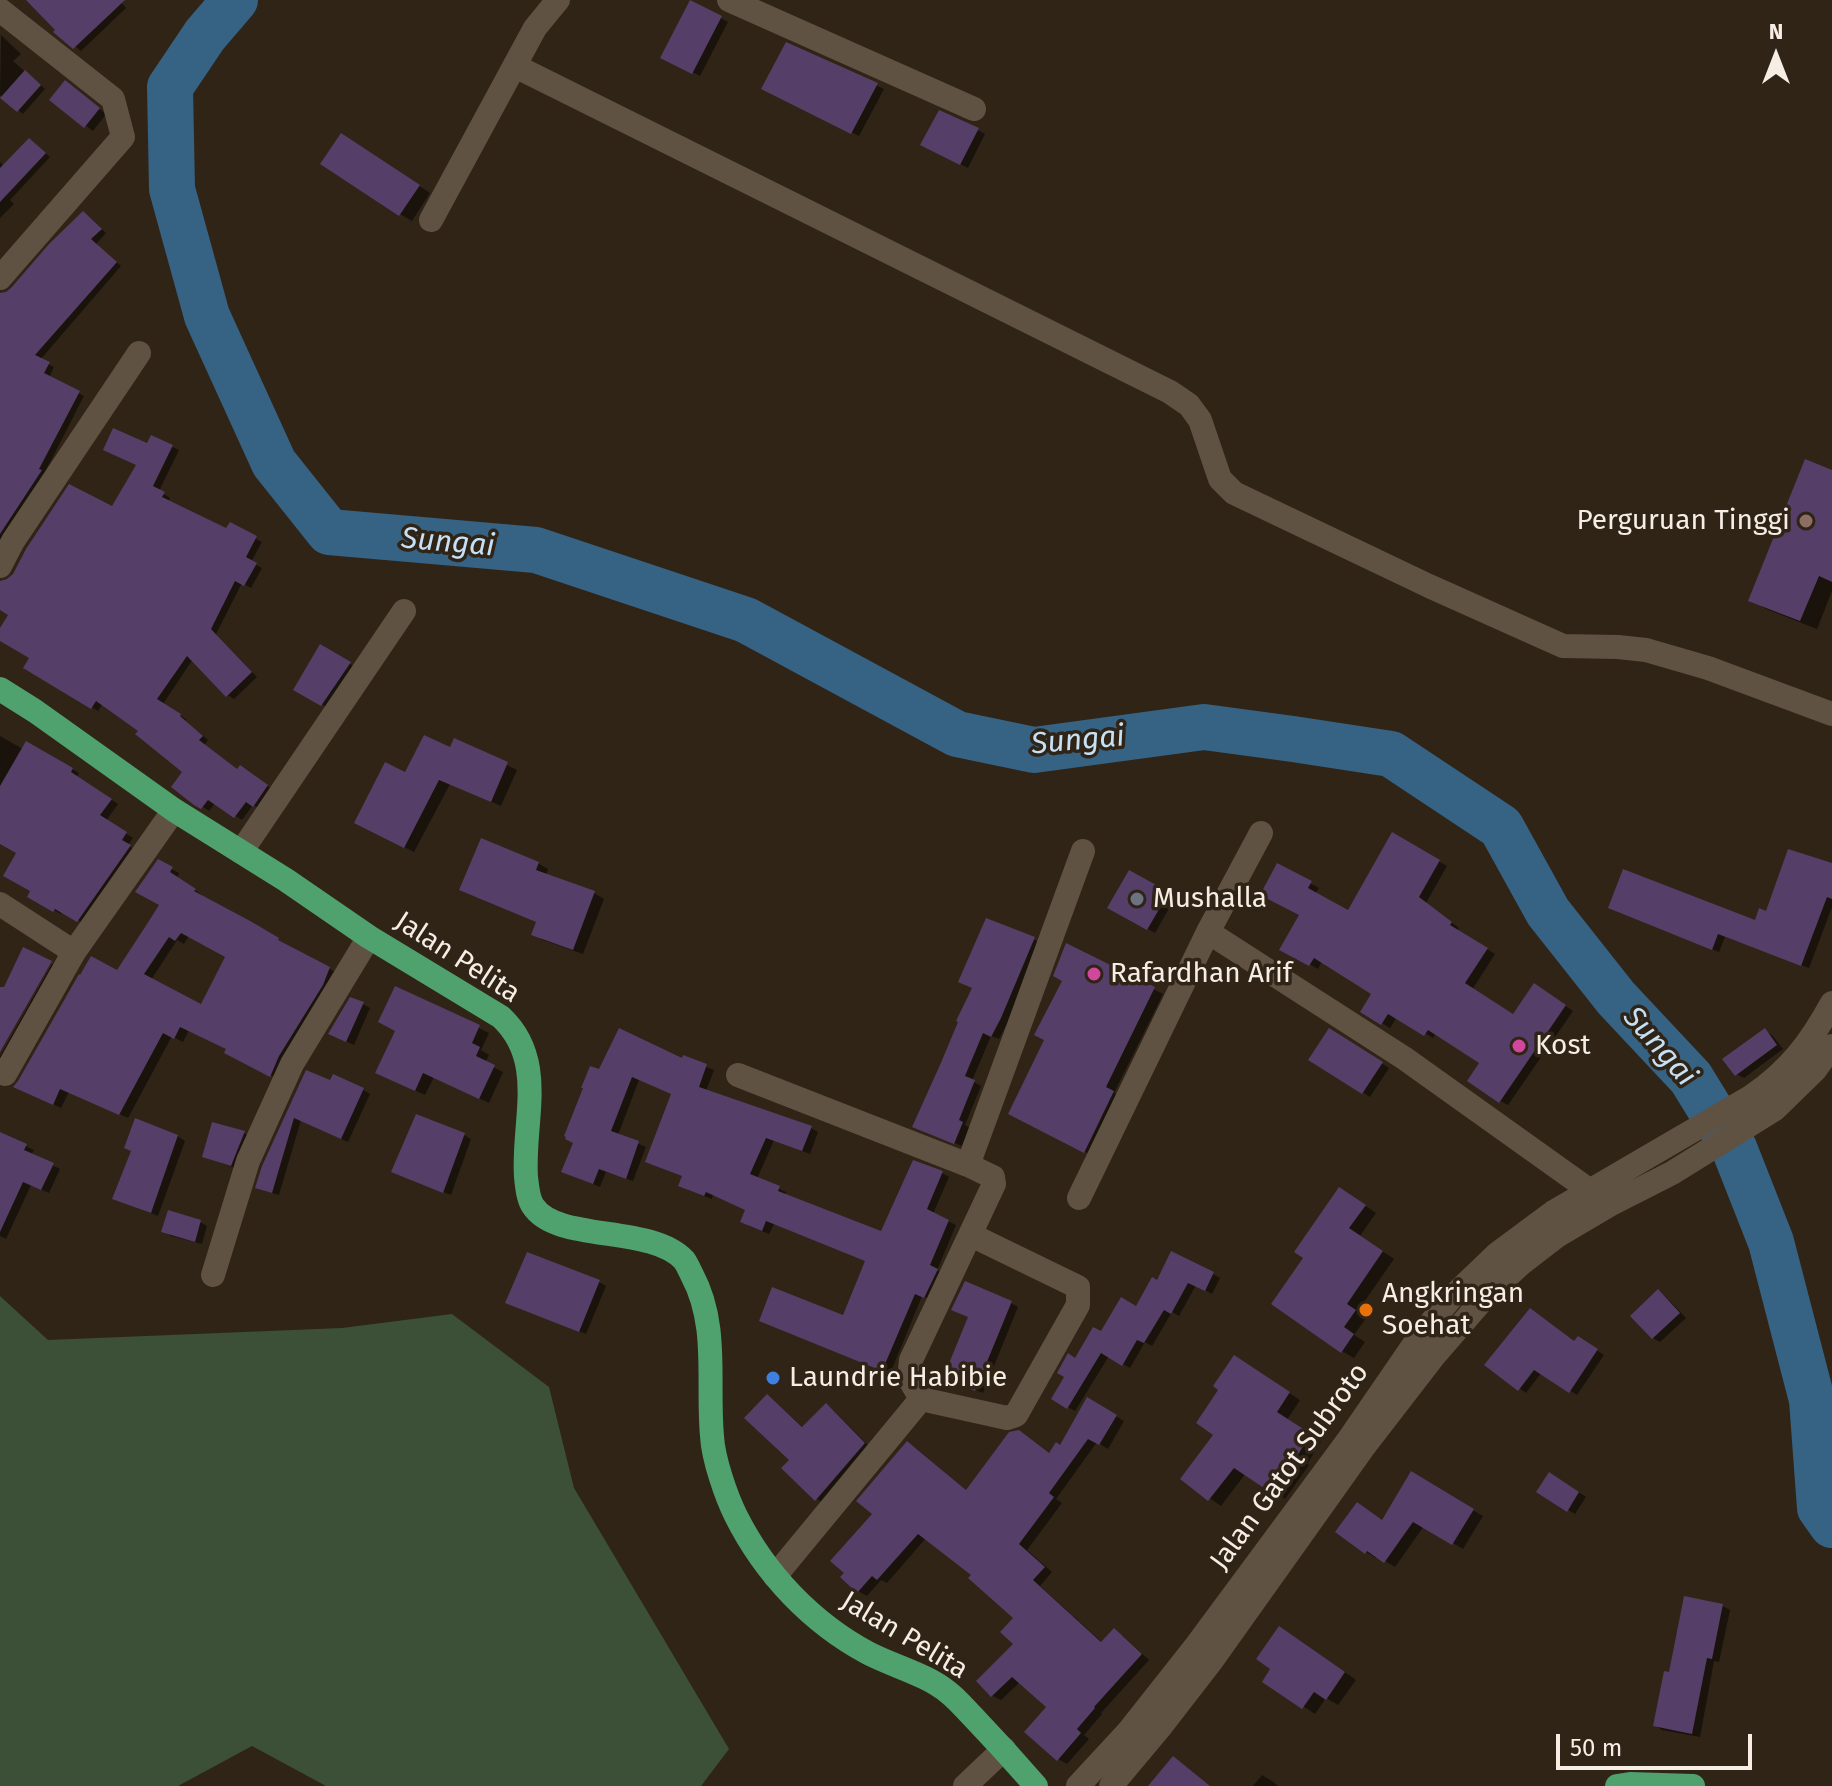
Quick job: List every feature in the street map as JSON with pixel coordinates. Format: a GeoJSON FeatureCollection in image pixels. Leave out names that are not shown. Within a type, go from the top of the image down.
{"type":"FeatureCollection","features":[{"type":"Feature","properties":{"kind":"highway","name":"Jalan Pelita"},"geometry":{"type":"LineString","coordinates":[[0,689],[174,810],[511,1026],[530,1073],[525,1160],[532,1205],[542,1216],[558,1223],[647,1240],[666,1248],[684,1260],[696,1282],[711,1342],[712,1439],[724,1486],[755,1549],[775,1576],[811,1614],[835,1633],[948,1692],[1036,1786]]}},
{"type":"Feature","properties":{"kind":"highway"},"geometry":{"type":"LineString","coordinates":[[1617,1786],[1693,1786]]}},
{"type":"Feature","properties":{"kind":"street"},"geometry":{"type":"LineString","coordinates":[[0,278],[123,137],[113,99],[0,9],[11,0]]}},
{"type":"Feature","properties":{"kind":"street"},"geometry":{"type":"LineString","coordinates":[[431,220],[535,28],[558,0]]}},
{"type":"Feature","properties":{"kind":"street"},"geometry":{"type":"LineString","coordinates":[[729,0],[974,109]]}},
{"type":"Feature","properties":{"kind":"street"},"geometry":{"type":"LineString","coordinates":[[515,66],[1170,392],[1189,405],[1200,420],[1220,479],[1234,493],[1563,646],[1646,650],[1708,668],[1832,714]]}},
{"type":"Feature","properties":{"kind":"street"},"geometry":{"type":"LineString","coordinates":[[0,566],[10,527],[139,353]]}},
{"type":"Feature","properties":{"kind":"street"},"geometry":{"type":"LineString","coordinates":[[241,852],[404,611]]}},
{"type":"Feature","properties":{"kind":"street"},"geometry":{"type":"LineString","coordinates":[[5,1074],[74,952],[174,810]]}},
{"type":"Feature","properties":{"kind":"street"},"geometry":{"type":"LineString","coordinates":[[1079,1198],[1208,932],[1261,833]]}},
{"type":"Feature","properties":{"kind":"street"},"geometry":{"type":"LineString","coordinates":[[968,1165],[1083,851]]}},
{"type":"Feature","properties":{"kind":"street"},"geometry":{"type":"LineString","coordinates":[[0,904],[74,952]]}},
{"type":"Feature","properties":{"kind":"street"},"geometry":{"type":"LineString","coordinates":[[1208,932],[1404,1058],[1589,1190]]}},
{"type":"Feature","properties":{"kind":"street"},"geometry":{"type":"LineString","coordinates":[[213,1275],[248,1161],[292,1064],[369,937]]}},
{"type":"Feature","properties":{"kind":"street","name":"Jalan Gatot Subroto"},"geometry":{"type":"LineString","coordinates":[[1111,1786],[1210,1663],[1355,1445],[1417,1340],[1450,1299],[1497,1254],[1555,1211],[1774,1081],[1819,1027],[1832,1003]]}},
{"type":"Feature","properties":{"kind":"street","name":"Jalan Gatot Subroto"},"geometry":{"type":"LineString","coordinates":[[1078,1786],[1128,1732],[1355,1445],[1486,1296],[1557,1236],[1672,1173],[1775,1109],[1815,1070],[1832,1046]]}},
{"type":"Feature","properties":{"kind":"street"},"geometry":{"type":"LineString","coordinates":[[738,1075],[993,1177],[994,1184],[911,1360],[909,1378],[921,1399],[1007,1418],[1016,1415],[1078,1305],[1078,1287],[971,1235]]}},
{"type":"Feature","properties":{"kind":"street"},"geometry":{"type":"LineString","coordinates":[[775,1576],[921,1399]]}},
{"type":"Feature","properties":{"kind":"street"},"geometry":{"type":"LineString","coordinates":[[965,1786],[1004,1749]]}},
{"type":"Feature","properties":{"kind":"green space"},"geometry":{"type":"Polygon","coordinates":[[[0,1296],[48,1340],[342,1328],[452,1314],[549,1387],[574,1488],[729,1749],[701,1786],[326,1786],[252,1746],[178,1786],[0,1786],[0,1296]]]}},
{"type":"Feature","properties":{"kind":"building"},"geometry":{"type":"Polygon","coordinates":[[[26,0],[125,0],[73,49],[53,32],[55,30],[26,0]]]}},
{"type":"Feature","properties":{"kind":"building"},"geometry":{"type":"Polygon","coordinates":[[[690,0],[722,16],[692,74],[660,58],[690,0]]]}},
{"type":"Feature","properties":{"kind":"building"},"geometry":{"type":"Polygon","coordinates":[[[786,42],[878,83],[851,134],[761,89],[786,42]]]}},
{"type":"Feature","properties":{"kind":"building"},"geometry":{"type":"Polygon","coordinates":[[[25,70],[41,85],[17,112],[0,98],[25,70]]]}},
{"type":"Feature","properties":{"kind":"building"},"geometry":{"type":"Polygon","coordinates":[[[65,80],[100,108],[84,128],[49,100],[65,80]]]}},
{"type":"Feature","properties":{"kind":"building"},"geometry":{"type":"Polygon","coordinates":[[[939,110],[979,128],[960,165],[920,145],[939,110]]]}},
{"type":"Feature","properties":{"kind":"building"},"geometry":{"type":"Polygon","coordinates":[[[341,133],[420,185],[399,216],[320,164],[341,133]]]}},
{"type":"Feature","properties":{"kind":"building"},"geometry":{"type":"Polygon","coordinates":[[[29,138],[46,153],[0,202],[0,168],[29,138]]]}},
{"type":"Feature","properties":{"kind":"building"},"geometry":{"type":"Polygon","coordinates":[[[83,211],[102,229],[91,239],[117,262],[35,355],[50,362],[44,373],[80,391],[39,469],[42,470],[0,534],[0,293],[11,288],[83,211]]]}},
{"type":"Feature","properties":{"kind":"building"},"geometry":{"type":"Polygon","coordinates":[[[113,428],[147,443],[151,435],[173,445],[153,486],[165,492],[162,497],[226,528],[230,522],[257,536],[246,557],[257,563],[244,586],[235,581],[211,629],[252,672],[226,697],[187,656],[157,699],[181,714],[203,736],[199,740],[237,769],[240,765],[268,785],[253,807],[246,802],[234,818],[208,800],[201,809],[194,805],[171,787],[182,772],[135,734],[138,731],[96,701],[91,709],[23,668],[29,658],[0,641],[0,628],[8,615],[0,610],[0,581],[13,574],[69,484],[112,506],[136,465],[103,450],[113,428]]]}},
{"type":"Feature","properties":{"kind":"building","name":"Perguruan Tinggi"},"geometry":{"type":"Polygon","coordinates":[[[1805,459],[1832,470],[1832,582],[1819,576],[1800,621],[1748,601],[1805,459]]]}},
{"type":"Feature","properties":{"kind":"building"},"geometry":{"type":"Polygon","coordinates":[[[320,644],[351,662],[321,706],[293,690],[320,644]]]}},
{"type":"Feature","properties":{"kind":"building"},"geometry":{"type":"Polygon","coordinates":[[[424,735],[450,747],[454,738],[508,762],[491,802],[439,780],[404,848],[354,823],[385,762],[405,772],[424,735]]]}},
{"type":"Feature","properties":{"kind":"building"},"geometry":{"type":"Polygon","coordinates":[[[26,741],[73,768],[71,772],[112,799],[100,815],[127,832],[122,840],[131,845],[77,922],[27,897],[30,891],[3,876],[16,853],[0,844],[0,786],[26,741]]]}},
{"type":"Feature","properties":{"kind":"building"},"geometry":{"type":"Polygon","coordinates":[[[1392,832],[1440,860],[1419,897],[1452,922],[1450,925],[1488,948],[1465,983],[1513,1014],[1534,983],[1566,1005],[1499,1103],[1467,1081],[1479,1063],[1428,1030],[1424,1036],[1388,1014],[1381,1025],[1360,1012],[1371,994],[1314,958],[1309,966],[1279,950],[1299,915],[1260,895],[1277,863],[1312,881],[1308,888],[1348,910],[1392,832]]]}},
{"type":"Feature","properties":{"kind":"building"},"geometry":{"type":"Polygon","coordinates":[[[481,838],[539,862],[536,870],[595,891],[573,950],[531,935],[536,922],[459,890],[481,838]]]}},
{"type":"Feature","properties":{"kind":"building"},"geometry":{"type":"Polygon","coordinates":[[[1788,849],[1832,863],[1832,899],[1827,897],[1801,966],[1718,934],[1712,950],[1608,908],[1623,869],[1755,920],[1759,908],[1766,911],[1788,849]]]}},
{"type":"Feature","properties":{"kind":"building"},"geometry":{"type":"Polygon","coordinates":[[[158,859],[173,867],[170,872],[196,889],[194,891],[330,967],[323,985],[279,1056],[270,1077],[224,1053],[226,1049],[180,1027],[174,1039],[163,1033],[119,1115],[60,1089],[53,1105],[13,1087],[91,956],[117,970],[159,905],[135,892],[158,859]],[[181,933],[175,941],[169,937],[144,974],[201,1004],[225,957],[181,933]]]}},
{"type":"Feature","properties":{"kind":"building"},"geometry":{"type":"Polygon","coordinates":[[[1129,870],[1169,892],[1147,930],[1107,908],[1129,870]]]}},
{"type":"Feature","properties":{"kind":"building"},"geometry":{"type":"Polygon","coordinates":[[[986,918],[1035,937],[1001,1018],[991,1037],[983,1033],[965,1076],[975,1080],[959,1120],[963,1122],[954,1144],[912,1127],[972,988],[958,982],[986,918]]]}},
{"type":"Feature","properties":{"kind":"building"},"geometry":{"type":"Polygon","coordinates":[[[1066,943],[1155,987],[1106,1087],[1114,1091],[1084,1153],[1008,1114],[1044,1040],[1034,1035],[1062,981],[1053,976],[1066,943]]]}},
{"type":"Feature","properties":{"kind":"building"},"geometry":{"type":"Polygon","coordinates":[[[23,947],[52,961],[0,1052],[0,987],[4,987],[23,947]]]}},
{"type":"Feature","properties":{"kind":"building"},"geometry":{"type":"Polygon","coordinates":[[[395,986],[480,1025],[472,1043],[480,1047],[476,1056],[495,1065],[479,1099],[423,1073],[415,1091],[375,1073],[395,1031],[378,1022],[395,986]]]}},
{"type":"Feature","properties":{"kind":"building"},"geometry":{"type":"Polygon","coordinates":[[[350,997],[364,1002],[346,1042],[328,1034],[350,997]]]}},
{"type":"Feature","properties":{"kind":"building"},"geometry":{"type":"Polygon","coordinates":[[[619,1028],[682,1058],[683,1055],[707,1064],[699,1087],[812,1126],[802,1151],[766,1138],[750,1174],[780,1186],[778,1191],[881,1231],[913,1160],[943,1171],[927,1209],[949,1220],[930,1265],[938,1269],[924,1298],[915,1294],[882,1371],[759,1321],[772,1287],[843,1315],[865,1261],[766,1221],[762,1231],[740,1222],[745,1210],[706,1192],[704,1196],[678,1186],[682,1176],[645,1162],[671,1094],[632,1077],[611,1131],[639,1141],[626,1179],[599,1169],[593,1184],[561,1172],[573,1143],[564,1136],[581,1088],[590,1066],[599,1069],[619,1028]]]}},
{"type":"Feature","properties":{"kind":"building"},"geometry":{"type":"Polygon","coordinates":[[[1329,1028],[1383,1062],[1362,1094],[1308,1060],[1329,1028]]]}},
{"type":"Feature","properties":{"kind":"building"},"geometry":{"type":"Polygon","coordinates":[[[1765,1028],[1777,1045],[1735,1076],[1722,1059],[1765,1028]]]}},
{"type":"Feature","properties":{"kind":"building"},"geometry":{"type":"Polygon","coordinates":[[[306,1070],[330,1080],[333,1074],[364,1088],[341,1139],[294,1118],[272,1193],[255,1188],[262,1166],[306,1070]]]}},
{"type":"Feature","properties":{"kind":"building"},"geometry":{"type":"Polygon","coordinates":[[[416,1114],[465,1133],[443,1193],[391,1172],[416,1114]]]}},
{"type":"Feature","properties":{"kind":"building"},"geometry":{"type":"Polygon","coordinates":[[[135,1118],[178,1135],[151,1213],[112,1199],[131,1151],[124,1148],[135,1118]]]}},
{"type":"Feature","properties":{"kind":"building"},"geometry":{"type":"Polygon","coordinates":[[[212,1122],[245,1131],[231,1166],[202,1157],[212,1122]]]}},
{"type":"Feature","properties":{"kind":"building"},"geometry":{"type":"Polygon","coordinates":[[[0,1132],[27,1144],[24,1150],[54,1163],[41,1190],[23,1182],[0,1232],[0,1132]]]}},
{"type":"Feature","properties":{"kind":"building"},"geometry":{"type":"Polygon","coordinates":[[[1339,1187],[1366,1205],[1349,1228],[1383,1251],[1347,1304],[1356,1310],[1344,1327],[1354,1334],[1341,1353],[1271,1304],[1303,1258],[1294,1252],[1339,1187]]]}},
{"type":"Feature","properties":{"kind":"building"},"geometry":{"type":"Polygon","coordinates":[[[168,1210],[201,1220],[195,1242],[161,1232],[168,1210]]]}},
{"type":"Feature","properties":{"kind":"building"},"geometry":{"type":"Polygon","coordinates":[[[1171,1251],[1214,1272],[1205,1291],[1188,1283],[1171,1314],[1164,1310],[1144,1343],[1137,1340],[1122,1366],[1101,1353],[1067,1409],[1051,1399],[1064,1377],[1057,1373],[1068,1353],[1075,1358],[1093,1327],[1101,1331],[1121,1297],[1136,1306],[1152,1277],[1157,1280],[1171,1251]]]}},
{"type":"Feature","properties":{"kind":"building"},"geometry":{"type":"Polygon","coordinates":[[[527,1252],[600,1280],[579,1332],[505,1303],[527,1252]]]}},
{"type":"Feature","properties":{"kind":"building"},"geometry":{"type":"Polygon","coordinates":[[[965,1281],[1012,1301],[975,1391],[943,1378],[968,1317],[951,1310],[965,1281]]]}},
{"type":"Feature","properties":{"kind":"building"},"geometry":{"type":"Polygon","coordinates":[[[1658,1289],[1680,1313],[1652,1339],[1630,1316],[1658,1289]]]}},
{"type":"Feature","properties":{"kind":"building"},"geometry":{"type":"Polygon","coordinates":[[[1530,1308],[1574,1341],[1578,1336],[1598,1349],[1569,1393],[1534,1370],[1518,1391],[1484,1365],[1530,1308]]]}},
{"type":"Feature","properties":{"kind":"building"},"geometry":{"type":"Polygon","coordinates":[[[1234,1355],[1290,1392],[1277,1412],[1311,1434],[1273,1494],[1234,1468],[1208,1501],[1180,1479],[1213,1435],[1196,1423],[1218,1390],[1213,1386],[1234,1355]]]}},
{"type":"Feature","properties":{"kind":"building"},"geometry":{"type":"Polygon","coordinates":[[[767,1394],[802,1427],[826,1403],[865,1443],[815,1501],[781,1468],[789,1460],[744,1418],[767,1394]]]}},
{"type":"Feature","properties":{"kind":"building"},"geometry":{"type":"Polygon","coordinates":[[[1087,1397],[1117,1415],[1099,1445],[1088,1439],[1049,1493],[1054,1497],[1019,1544],[1045,1567],[1033,1580],[1101,1642],[1114,1628],[1142,1654],[1094,1707],[1077,1729],[1081,1733],[1057,1761],[1024,1732],[1046,1707],[1012,1677],[991,1697],[976,1681],[1013,1644],[1000,1632],[1013,1618],[968,1578],[971,1575],[918,1534],[877,1580],[872,1576],[857,1593],[840,1577],[844,1573],[830,1561],[872,1514],[856,1501],[907,1441],[966,1490],[1009,1432],[1019,1430],[1049,1453],[1056,1442],[1060,1445],[1087,1397]]]}},
{"type":"Feature","properties":{"kind":"building"},"geometry":{"type":"Polygon","coordinates":[[[1411,1471],[1474,1509],[1452,1545],[1413,1522],[1384,1563],[1367,1551],[1365,1554],[1335,1532],[1357,1502],[1382,1520],[1411,1471]]]}},
{"type":"Feature","properties":{"kind":"building"},"geometry":{"type":"Polygon","coordinates":[[[1549,1472],[1579,1492],[1567,1512],[1536,1492],[1549,1472]]]}},
{"type":"Feature","properties":{"kind":"building"},"geometry":{"type":"Polygon","coordinates":[[[1684,1596],[1723,1604],[1712,1659],[1707,1658],[1692,1734],[1653,1726],[1664,1671],[1669,1672],[1684,1596]]]}},
{"type":"Feature","properties":{"kind":"building"},"geometry":{"type":"Polygon","coordinates":[[[1279,1626],[1345,1672],[1326,1700],[1314,1692],[1302,1709],[1262,1682],[1270,1669],[1256,1659],[1279,1626]]]}},
{"type":"Feature","properties":{"kind":"building"},"geometry":{"type":"Polygon","coordinates":[[[1173,1756],[1210,1786],[1148,1786],[1173,1756]]]}},
{"type":"Feature","properties":{"kind":"waterway","name":"Sungai"},"geometry":{"type":"LineString","coordinates":[[235,0],[205,35],[170,87],[172,189],[207,316],[274,463],[329,532],[536,550],[746,620],[957,734],[1034,750],[1204,727],[1391,754],[1501,827],[1548,912],[1616,998],[1691,1078],[1734,1148],[1771,1242],[1812,1400],[1820,1508],[1832,1525]]}},
{"type":"Feature","properties":{"kind":"place","name":"Perguruan Tinggi"},"geometry":{"type":"Point","coordinates":[1806,521]}},
{"type":"Feature","properties":{"kind":"place","name":"Mushalla"},"geometry":{"type":"Point","coordinates":[1137,899]}},
{"type":"Feature","properties":{"kind":"place","name":"Rafardhan Arif"},"geometry":{"type":"Point","coordinates":[1094,974]}},
{"type":"Feature","properties":{"kind":"place","name":"Kost"},"geometry":{"type":"Point","coordinates":[1519,1046]}},
{"type":"Feature","properties":{"kind":"place","name":"Angkringan Soehat"},"geometry":{"type":"Point","coordinates":[1366,1310]}},
{"type":"Feature","properties":{"kind":"place","name":"Laundrie Habibie"},"geometry":{"type":"Point","coordinates":[773,1378]}}]}
